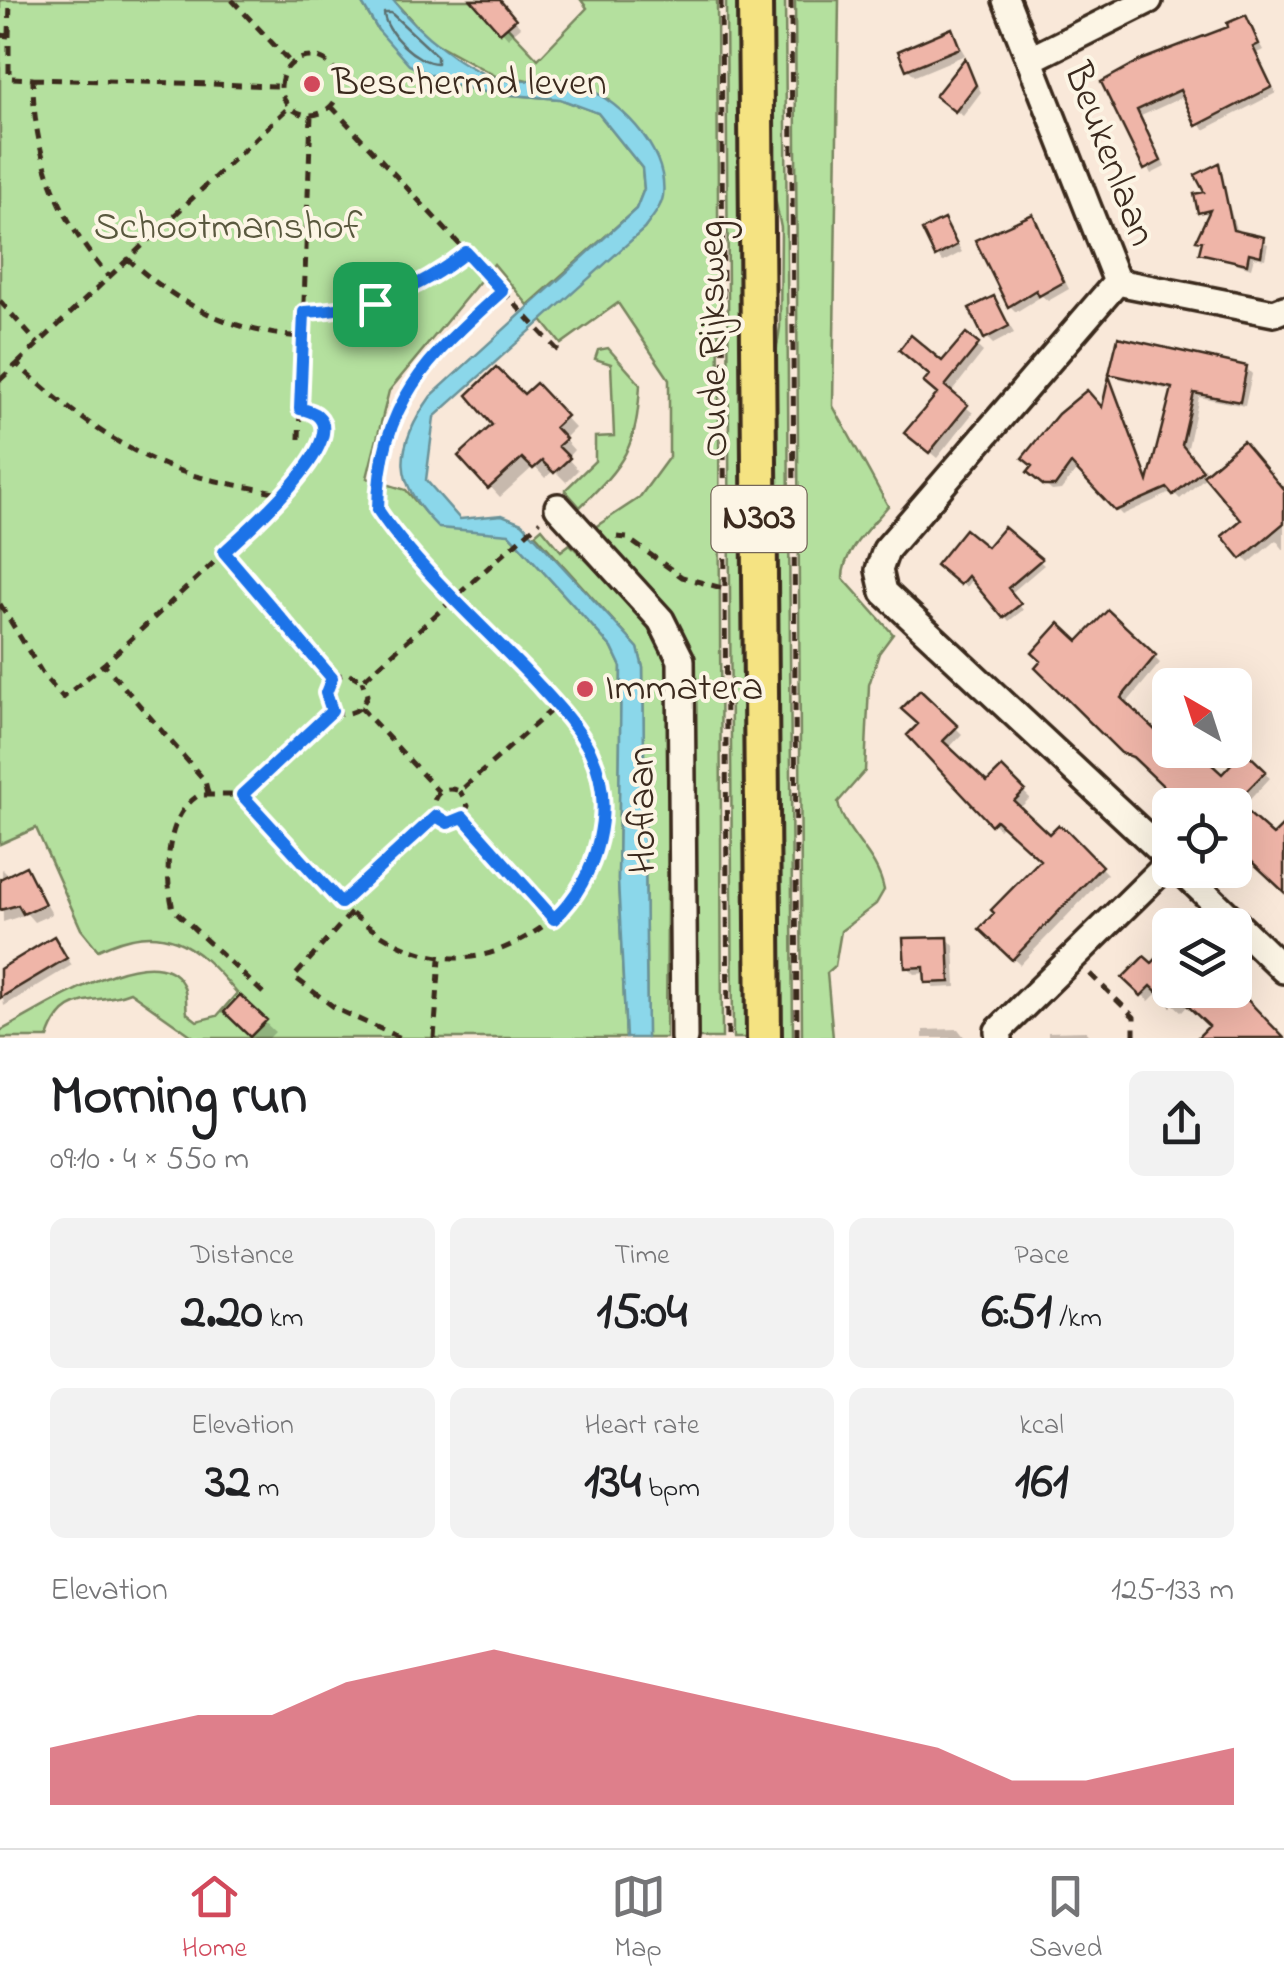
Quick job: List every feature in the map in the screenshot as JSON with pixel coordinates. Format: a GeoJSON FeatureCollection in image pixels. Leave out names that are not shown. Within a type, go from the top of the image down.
{"type":"FeatureCollection","features":[{"type":"Feature","properties":{"kind":"main road","name":"Oude Rijksweg"},"geometry":{"type":"LineString","coordinates":[[755,0],[764,1038]]}},
{"type":"Feature","properties":{"kind":"street","name":"Beukenlaan"},"geometry":{"type":"LineString","coordinates":[[1006,0],[1117,282]]}},
{"type":"Feature","properties":{"kind":"street"},"geometry":{"type":"LineString","coordinates":[[1031,59],[1149,0]]}},
{"type":"Feature","properties":{"kind":"street"},"geometry":{"type":"LineString","coordinates":[[1152,844],[884,592],[879,570],[886,550],[1117,282],[1280,318]]}},
{"type":"Feature","properties":{"kind":"street","name":"Hoflaan"},"geometry":{"type":"LineString","coordinates":[[551,512],[662,620],[680,660],[684,1038]]}},
{"type":"Feature","properties":{"kind":"street"},"geometry":{"type":"LineString","coordinates":[[999,1038],[998,1032],[1152,879]]}},
{"type":"Feature","properties":{"kind":"street"},"geometry":{"type":"LineString","coordinates":[[1200,888],[1284,970]]}},
{"type":"Feature","properties":{"kind":"path"},"geometry":{"type":"LineString","coordinates":[[9,78],[10,0]]}},
{"type":"Feature","properties":{"kind":"path"},"geometry":{"type":"LineString","coordinates":[[232,0],[291,63]]}},
{"type":"Feature","properties":{"kind":"path"},"geometry":{"type":"LineString","coordinates":[[721,0],[728,1038]]}},
{"type":"Feature","properties":{"kind":"path"},"geometry":{"type":"LineString","coordinates":[[791,0],[798,1038]]}},
{"type":"Feature","properties":{"kind":"path"},"geometry":{"type":"LineString","coordinates":[[0,34],[9,36]]}},
{"type":"Feature","properties":{"kind":"path"},"geometry":{"type":"LineString","coordinates":[[310,57],[328,63],[338,79],[331,106],[311,115],[289,107],[280,86],[291,63],[310,57]]}},
{"type":"Feature","properties":{"kind":"path"},"geometry":{"type":"LineString","coordinates":[[0,77],[280,86]]}},
{"type":"Feature","properties":{"kind":"path"},"geometry":{"type":"LineString","coordinates":[[33,79],[36,133],[45,171],[64,216],[108,276]]}},
{"type":"Feature","properties":{"kind":"path"},"geometry":{"type":"LineString","coordinates":[[331,106],[563,356]]}},
{"type":"Feature","properties":{"kind":"path"},"geometry":{"type":"LineString","coordinates":[[0,380],[289,107]]}},
{"type":"Feature","properties":{"kind":"path"},"geometry":{"type":"LineString","coordinates":[[299,438],[311,115]]}},
{"type":"Feature","properties":{"kind":"path"},"geometry":{"type":"LineString","coordinates":[[304,312],[375,304],[423,283],[466,252]]}},
{"type":"Feature","properties":{"kind":"path"},"geometry":{"type":"LineString","coordinates":[[127,258],[151,280],[208,316],[238,327],[303,337]]}},
{"type":"Feature","properties":{"kind":"path"},"geometry":{"type":"LineString","coordinates":[[263,993],[173,908],[173,828],[185,804],[208,792],[242,795],[351,913],[393,943],[440,959],[498,950],[554,919],[572,902],[594,859],[602,814],[588,748],[557,705],[378,510],[392,426],[409,384],[454,334],[502,291]]}},
{"type":"Feature","properties":{"kind":"path"},"geometry":{"type":"LineString","coordinates":[[0,301],[38,344]]}},
{"type":"Feature","properties":{"kind":"path"},"geometry":{"type":"LineString","coordinates":[[17,364],[66,410],[123,446],[186,472],[284,494]]}},
{"type":"Feature","properties":{"kind":"path"},"geometry":{"type":"LineString","coordinates":[[0,604],[44,676],[63,698],[284,494],[325,437],[318,415],[300,409]]}},
{"type":"Feature","properties":{"kind":"path"},"geometry":{"type":"LineString","coordinates":[[362,681],[551,512]]}},
{"type":"Feature","properties":{"kind":"path"},"geometry":{"type":"LineString","coordinates":[[592,548],[607,539],[627,538],[682,577],[724,588]]}},
{"type":"Feature","properties":{"kind":"path"},"geometry":{"type":"LineString","coordinates":[[224,552],[332,678]]}},
{"type":"Feature","properties":{"kind":"path"},"geometry":{"type":"LineString","coordinates":[[104,664],[205,780],[208,792]]}},
{"type":"Feature","properties":{"kind":"path"},"geometry":{"type":"LineString","coordinates":[[332,678],[348,673],[362,681],[367,695],[360,707],[349,714],[332,711]]}},
{"type":"Feature","properties":{"kind":"path"},"geometry":{"type":"LineString","coordinates":[[332,678],[326,693],[332,711]]}},
{"type":"Feature","properties":{"kind":"path"},"geometry":{"type":"LineString","coordinates":[[460,791],[557,705]]}},
{"type":"Feature","properties":{"kind":"path"},"geometry":{"type":"LineString","coordinates":[[360,707],[439,792]]}},
{"type":"Feature","properties":{"kind":"path"},"geometry":{"type":"LineString","coordinates":[[242,795],[332,711]]}},
{"type":"Feature","properties":{"kind":"path"},"geometry":{"type":"LineString","coordinates":[[446,788],[460,791],[468,806],[463,817],[448,823],[436,816],[433,805],[439,792],[446,788]]}},
{"type":"Feature","properties":{"kind":"path"},"geometry":{"type":"LineString","coordinates":[[341,903],[436,816]]}},
{"type":"Feature","properties":{"kind":"path"},"geometry":{"type":"LineString","coordinates":[[463,817],[554,919]]}},
{"type":"Feature","properties":{"kind":"path"},"geometry":{"type":"LineString","coordinates":[[351,913],[294,977],[338,1010],[401,1038]]}},
{"type":"Feature","properties":{"kind":"path"},"geometry":{"type":"LineString","coordinates":[[1074,958],[1134,1017],[1134,1038]]}},
{"type":"Feature","properties":{"kind":"path"},"geometry":{"type":"LineString","coordinates":[[434,1038],[440,959]]}},
{"type":"Feature","properties":{"kind":"green space","name":"Schootmanshof"},"geometry":{"type":"Polygon","coordinates":[[[0,0],[360,0],[378,30],[489,93],[560,99],[598,113],[642,168],[644,189],[636,209],[528,305],[494,264],[389,391],[367,478],[406,490],[426,514],[509,534],[612,648],[621,667],[618,880],[626,1038],[195,1038],[130,992],[72,1005],[55,1022],[48,1038],[0,1038],[0,1031],[40,1009],[122,971],[147,967],[168,970],[182,983],[187,1013],[197,1021],[217,1016],[237,993],[206,960],[176,941],[141,936],[98,950],[81,929],[36,828],[0,844],[0,0]]]}},
{"type":"Feature","properties":{"kind":"green space"},"geometry":{"type":"Polygon","coordinates":[[[393,0],[482,0],[538,59],[587,8],[581,0],[717,0],[722,1038],[692,1038],[688,658],[592,529],[639,498],[669,457],[669,379],[618,303],[561,344],[540,318],[644,229],[661,203],[608,99],[523,79],[503,80],[430,40],[393,0]]]}},
{"type":"Feature","properties":{"kind":"green space"},"geometry":{"type":"Polygon","coordinates":[[[726,0],[742,0],[747,1038],[733,1038],[726,0]]]}},
{"type":"Feature","properties":{"kind":"green space"},"geometry":{"type":"Polygon","coordinates":[[[770,0],[785,0],[793,1038],[777,1038],[772,381],[780,327],[781,228],[770,173],[770,0]]]}},
{"type":"Feature","properties":{"kind":"green space"},"geometry":{"type":"Polygon","coordinates":[[[795,0],[839,0],[833,406],[888,506],[853,548],[843,578],[893,634],[879,653],[869,685],[865,771],[838,802],[847,824],[875,865],[884,890],[876,904],[841,931],[835,966],[827,973],[833,1038],[802,1038],[795,0]]]}},
{"type":"Feature","properties":{"kind":"green space"},"geometry":{"type":"Polygon","coordinates":[[[608,348],[640,384],[636,424],[618,466],[580,507],[565,490],[595,461],[595,437],[614,436],[611,364],[595,359],[598,350],[608,348]]]}},
{"type":"Feature","properties":{"kind":"green space"},"geometry":{"type":"Polygon","coordinates":[[[542,528],[561,551],[570,544],[653,627],[669,650],[666,1038],[647,1038],[643,668],[638,648],[535,534],[542,528]]]}},
{"type":"Feature","properties":{"kind":"water"},"geometry":{"type":"Polygon","coordinates":[[[360,0],[393,0],[443,49],[489,76],[512,81],[565,80],[589,89],[622,111],[636,126],[657,159],[663,178],[662,200],[644,229],[434,417],[426,480],[460,519],[502,515],[522,523],[638,648],[643,668],[647,1038],[626,1038],[618,880],[621,667],[612,648],[509,534],[439,528],[413,496],[404,465],[410,433],[431,396],[636,209],[644,189],[642,168],[598,113],[560,99],[489,93],[453,85],[409,65],[378,30],[360,0]]]}},
{"type":"Feature","properties":{"kind":"building"},"geometry":{"type":"Polygon","coordinates":[[[471,0],[500,0],[516,19],[500,33],[471,0]]]}},
{"type":"Feature","properties":{"kind":"building"},"geometry":{"type":"Polygon","coordinates":[[[1246,15],[1259,44],[1253,47],[1272,87],[1196,126],[1180,90],[1137,110],[1161,161],[1144,170],[1101,82],[1141,60],[1228,27],[1227,23],[1246,15]]]}},
{"type":"Feature","properties":{"kind":"building"},"geometry":{"type":"Polygon","coordinates":[[[952,28],[960,48],[906,70],[898,51],[952,28]]]}},
{"type":"Feature","properties":{"kind":"building"},"geometry":{"type":"Polygon","coordinates":[[[965,58],[976,85],[955,112],[935,96],[965,58]]]}},
{"type":"Feature","properties":{"kind":"building"},"geometry":{"type":"Polygon","coordinates":[[[1219,163],[1233,230],[1264,237],[1261,256],[1249,253],[1247,264],[1199,253],[1202,241],[1196,240],[1210,210],[1198,213],[1194,194],[1204,192],[1195,175],[1219,163]]]}},
{"type":"Feature","properties":{"kind":"building"},"geometry":{"type":"Polygon","coordinates":[[[1033,214],[1064,282],[1039,296],[1036,290],[1008,307],[975,240],[1033,214]]]}},
{"type":"Feature","properties":{"kind":"building"},"geometry":{"type":"Polygon","coordinates":[[[944,219],[957,245],[935,257],[922,230],[944,219]]]}},
{"type":"Feature","properties":{"kind":"building"},"geometry":{"type":"Polygon","coordinates":[[[994,296],[1009,326],[984,339],[969,308],[994,296]]]}},
{"type":"Feature","properties":{"kind":"building"},"geometry":{"type":"Polygon","coordinates":[[[966,333],[979,344],[945,386],[968,405],[929,453],[904,433],[937,394],[923,382],[929,375],[899,350],[911,335],[942,361],[966,333]]]}},
{"type":"Feature","properties":{"kind":"building"},"geometry":{"type":"Polygon","coordinates":[[[1118,337],[1247,366],[1240,402],[1194,393],[1182,445],[1203,470],[1173,495],[1167,488],[1115,511],[1071,464],[1055,486],[1044,486],[1027,472],[1032,466],[1022,458],[1058,414],[1087,390],[1102,407],[1109,376],[1148,481],[1172,388],[1109,374],[1118,337]]]}},
{"type":"Feature","properties":{"kind":"building"},"geometry":{"type":"Polygon","coordinates":[[[496,367],[524,394],[536,383],[567,416],[555,427],[566,439],[558,446],[570,458],[554,473],[542,461],[533,469],[522,458],[488,489],[458,456],[492,425],[467,395],[496,367]]]}},
{"type":"Feature","properties":{"kind":"building"},"geometry":{"type":"Polygon","coordinates":[[[1243,441],[1284,490],[1284,523],[1241,559],[1222,536],[1241,520],[1203,475],[1243,441]]]}},
{"type":"Feature","properties":{"kind":"building"},"geometry":{"type":"Polygon","coordinates":[[[1004,527],[1042,559],[1008,588],[1021,604],[1003,618],[968,576],[960,585],[936,565],[965,529],[987,547],[1004,527]]]}},
{"type":"Feature","properties":{"kind":"building"},"geometry":{"type":"Polygon","coordinates":[[[1108,610],[1156,655],[1121,698],[1152,727],[1152,768],[1216,768],[1222,774],[1228,768],[1252,768],[1252,758],[1266,771],[1250,788],[1165,788],[1133,757],[1121,753],[1035,668],[1041,661],[1032,653],[1059,623],[1078,641],[1108,610]]]}},
{"type":"Feature","properties":{"kind":"building"},"geometry":{"type":"Polygon","coordinates":[[[920,690],[958,726],[943,741],[987,782],[1002,767],[1025,790],[1014,801],[1049,834],[1058,825],[1068,831],[1102,866],[1012,960],[979,929],[994,913],[991,910],[1040,860],[996,820],[991,825],[907,735],[918,724],[901,709],[920,690]]]}},
{"type":"Feature","properties":{"kind":"building"},"geometry":{"type":"Polygon","coordinates":[[[1252,816],[1273,835],[1284,824],[1284,892],[1252,862],[1252,816]]]}},
{"type":"Feature","properties":{"kind":"building"},"geometry":{"type":"Polygon","coordinates":[[[26,866],[45,904],[23,914],[18,905],[0,910],[0,879],[26,866]]]}},
{"type":"Feature","properties":{"kind":"building"},"geometry":{"type":"Polygon","coordinates":[[[54,936],[67,958],[0,998],[0,969],[54,936]]]}},
{"type":"Feature","properties":{"kind":"building"},"geometry":{"type":"Polygon","coordinates":[[[948,937],[950,982],[925,983],[924,967],[905,968],[903,938],[948,937]]]}},
{"type":"Feature","properties":{"kind":"building"},"geometry":{"type":"Polygon","coordinates":[[[1144,956],[1152,963],[1152,987],[1141,996],[1122,978],[1144,956]]]}},
{"type":"Feature","properties":{"kind":"building"},"geometry":{"type":"Polygon","coordinates":[[[240,995],[267,1020],[250,1037],[224,1012],[240,995]]]}},
{"type":"Feature","properties":{"kind":"building"},"geometry":{"type":"Polygon","coordinates":[[[1252,1005],[1284,1038],[1197,1038],[1209,1026],[1190,1008],[1252,1008],[1252,1005]]]}},
{"type":"Feature","properties":{"kind":"place","name":"Beschermd leven"},"geometry":{"type":"Point","coordinates":[312,84]}},
{"type":"Feature","properties":{"kind":"place","name":"Immatera"},"geometry":{"type":"Point","coordinates":[585,689]}},
{"type":"Feature","properties":{"kind":"route"},"geometry":{"type":"LineString","coordinates":[[466,252],[502,291],[454,334],[409,384],[392,426],[378,510],[557,705],[596,766],[602,814],[594,859],[572,902],[554,919],[463,817],[448,823],[436,816],[341,903],[242,795],[332,711],[326,701],[326,686],[332,678],[224,552],[284,494],[323,443],[324,423],[310,410],[300,409],[304,312],[375,304],[438,274],[466,252]]}}]}
